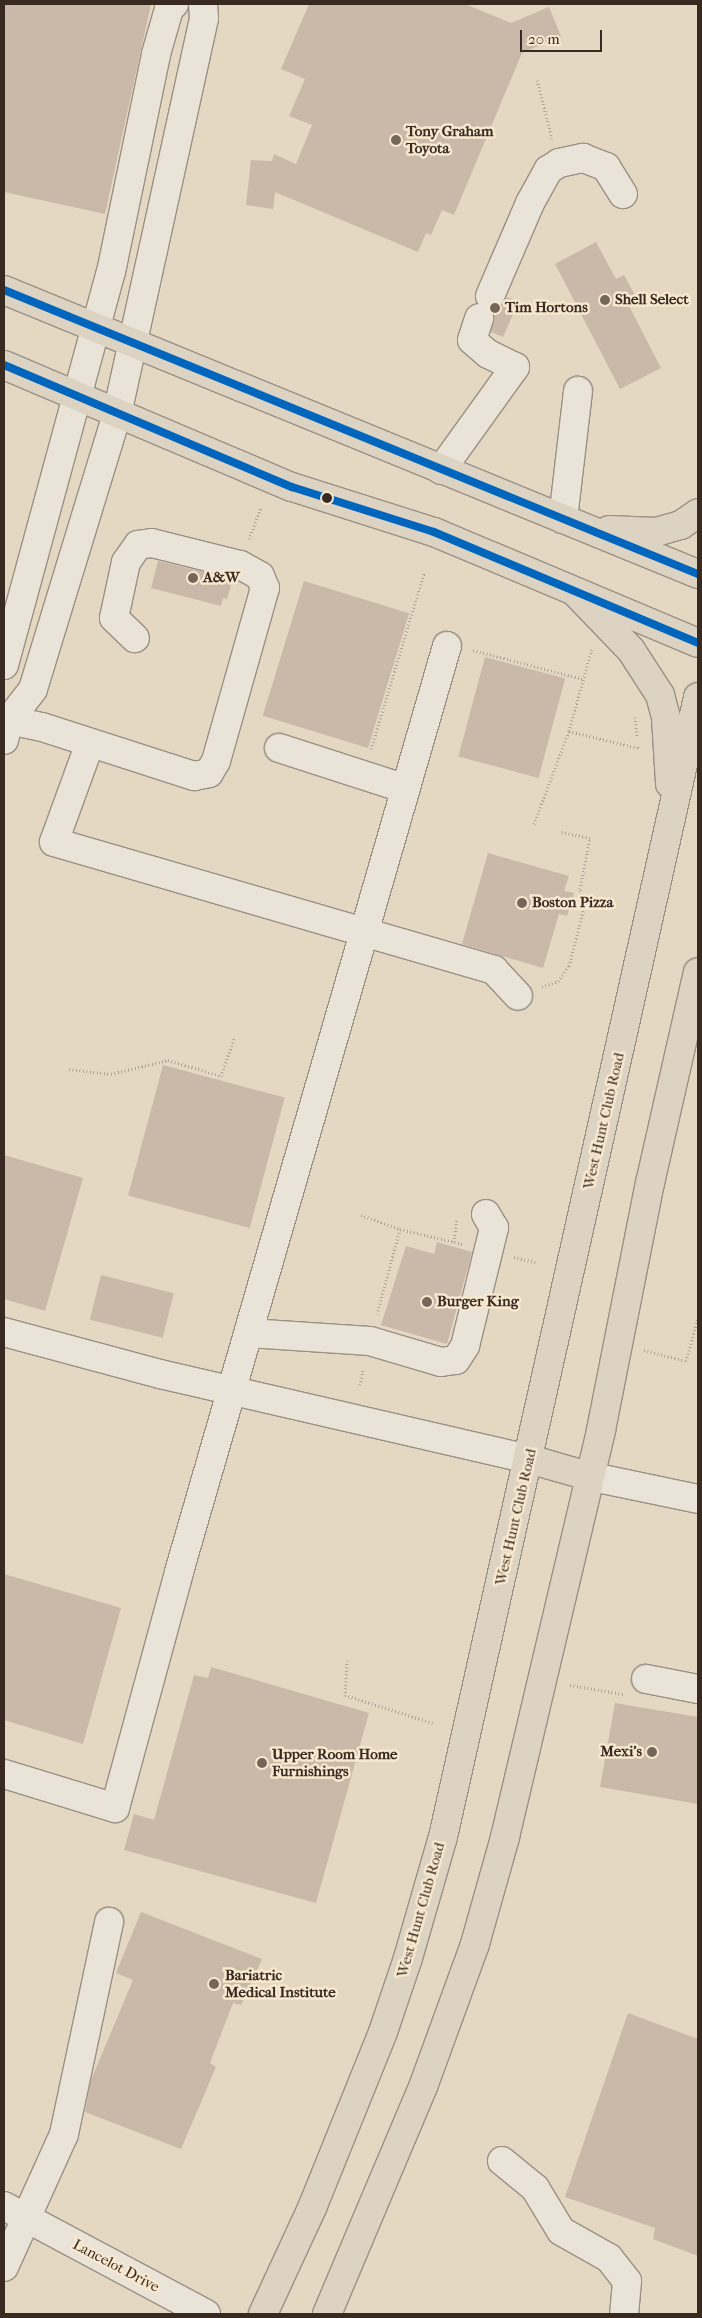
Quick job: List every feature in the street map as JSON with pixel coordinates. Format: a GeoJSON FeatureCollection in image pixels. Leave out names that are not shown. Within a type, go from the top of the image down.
{"type":"FeatureCollection","features":[{"type":"Feature","properties":{"kind":"main road"},"geometry":{"type":"LineString","coordinates":[[4,290],[698,574]]}},
{"type":"Feature","properties":{"kind":"main road"},"geometry":{"type":"LineString","coordinates":[[4,365],[292,487],[434,532],[570,586],[698,642]]}},
{"type":"Feature","properties":{"kind":"main road"},"geometry":{"type":"LineString","coordinates":[[570,523],[656,532],[681,525],[698,513]]}},
{"type":"Feature","properties":{"kind":"main road"},"geometry":{"type":"LineString","coordinates":[[570,586],[630,650],[660,696],[666,718],[672,818]]}},
{"type":"Feature","properties":{"kind":"main road","name":"West Hunt Club Road"},"geometry":{"type":"LineString","coordinates":[[263,2314],[312,2208],[383,2032],[408,1958],[443,1837],[530,1459],[698,697]]}},
{"type":"Feature","properties":{"kind":"main road"},"geometry":{"type":"LineString","coordinates":[[327,2314],[423,2087],[476,1944],[521,1781],[698,972]]}},
{"type":"Feature","properties":{"kind":"main road"},"geometry":{"type":"LineString","coordinates":[[530,1459],[588,1476]]}},
{"type":"Feature","properties":{"kind":"street"},"geometry":{"type":"LineString","coordinates":[[4,665],[94,328],[111,272],[156,54],[169,9],[174,4]]}},
{"type":"Feature","properties":{"kind":"street"},"geometry":{"type":"LineString","coordinates":[[5,720],[33,689],[117,414],[204,18],[203,4]]}},
{"type":"Feature","properties":{"kind":"street"},"geometry":{"type":"LineString","coordinates":[[441,470],[515,367],[488,354],[472,340],[530,203],[548,170],[559,163],[583,158],[606,167],[622,194]]}},
{"type":"Feature","properties":{"kind":"street"},"geometry":{"type":"LineString","coordinates":[[570,523],[578,391]]}},
{"type":"Feature","properties":{"kind":"street"},"geometry":{"type":"LineString","coordinates":[[5,720],[42,726],[194,776],[208,774],[216,761],[265,588],[260,576],[240,565],[152,543],[138,545],[126,562],[114,618],[135,638]]}},
{"type":"Feature","properties":{"kind":"street"},"geometry":{"type":"LineString","coordinates":[[4,1774],[115,1808],[232,1391],[448,646]]}},
{"type":"Feature","properties":{"kind":"street"},"geometry":{"type":"LineString","coordinates":[[90,743],[54,842],[494,970],[518,996]]}},
{"type":"Feature","properties":{"kind":"street"},"geometry":{"type":"LineString","coordinates":[[280,748],[406,789]]}},
{"type":"Feature","properties":{"kind":"street"},"geometry":{"type":"LineString","coordinates":[[250,1333],[370,1341],[442,1362],[456,1360],[465,1346],[494,1228],[486,1214]]}},
{"type":"Feature","properties":{"kind":"street"},"geometry":{"type":"LineString","coordinates":[[4,1332],[232,1391],[530,1459]]}},
{"type":"Feature","properties":{"kind":"street"},"geometry":{"type":"LineString","coordinates":[[588,1476],[698,1499]]}},
{"type":"Feature","properties":{"kind":"street"},"geometry":{"type":"LineString","coordinates":[[646,1678],[698,1689]]}},
{"type":"Feature","properties":{"kind":"street"},"geometry":{"type":"LineString","coordinates":[[4,2267],[15,2212],[64,2134],[109,1922]]}},
{"type":"Feature","properties":{"kind":"street"},"geometry":{"type":"LineString","coordinates":[[502,2161],[535,2188],[561,2231],[609,2258],[627,2281],[624,2314]]}},
{"type":"Feature","properties":{"kind":"street","name":"Lancelot Drive"},"geometry":{"type":"LineString","coordinates":[[15,2212],[206,2314]]}},
{"type":"Feature","properties":{"kind":"path"},"geometry":{"type":"LineString","coordinates":[[537,80],[559,163]]}},
{"type":"Feature","properties":{"kind":"path"},"geometry":{"type":"LineString","coordinates":[[248,542],[260,507]]}},
{"type":"Feature","properties":{"kind":"path"},"geometry":{"type":"LineString","coordinates":[[341,768],[348,748],[370,753],[424,573]]}},
{"type":"Feature","properties":{"kind":"path"},"geometry":{"type":"LineString","coordinates":[[534,824],[568,732],[593,645],[599,650]]}},
{"type":"Feature","properties":{"kind":"path"},"geometry":{"type":"LineString","coordinates":[[448,646],[583,678]]}},
{"type":"Feature","properties":{"kind":"path"},"geometry":{"type":"LineString","coordinates":[[568,732],[638,748],[634,712]]}},
{"type":"Feature","properties":{"kind":"path"},"geometry":{"type":"LineString","coordinates":[[518,996],[558,981],[569,966],[584,908],[580,889],[590,838],[561,832]]}},
{"type":"Feature","properties":{"kind":"path"},"geometry":{"type":"LineString","coordinates":[[68,1069],[111,1074],[168,1060],[221,1076],[235,1036]]}},
{"type":"Feature","properties":{"kind":"path"},"geometry":{"type":"LineString","coordinates":[[454,1242],[459,1208]]}},
{"type":"Feature","properties":{"kind":"path"},"geometry":{"type":"LineString","coordinates":[[360,1385],[400,1229],[361,1215]]}},
{"type":"Feature","properties":{"kind":"path"},"geometry":{"type":"LineString","coordinates":[[643,1350],[686,1361],[698,1318]]}},
{"type":"Feature","properties":{"kind":"path"},"geometry":{"type":"LineString","coordinates":[[346,1660],[345,1695],[433,1723]]}},
{"type":"Feature","properties":{"kind":"path"},"geometry":{"type":"LineString","coordinates":[[564,1684],[624,1694],[646,1678]]}},
{"type":"Feature","properties":{"kind":"building"},"geometry":{"type":"Polygon","coordinates":[[[4,4],[151,4],[105,214],[4,192],[4,4]]]}},
{"type":"Feature","properties":{"kind":"building","name":"Tony Graham Toyota"},"geometry":{"type":"Polygon","coordinates":[[[309,4],[465,4],[511,23],[549,7],[561,36],[522,53],[454,215],[442,210],[431,235],[426,233],[418,252],[275,192],[273,209],[246,205],[251,160],[272,161],[274,154],[296,164],[312,125],[289,116],[305,79],[281,69],[309,4]]]}},
{"type":"Feature","properties":{"kind":"building"},"geometry":{"type":"Polygon","coordinates":[[[596,242],[616,279],[624,275],[637,299],[628,304],[661,368],[620,389],[555,264],[596,242]]]}},
{"type":"Feature","properties":{"kind":"building"},"geometry":{"type":"Polygon","coordinates":[[[507,297],[519,301],[503,337],[491,332],[493,311],[500,308],[507,297]]]}},
{"type":"Feature","properties":{"kind":"building","name":"A&W"},"geometry":{"type":"Polygon","coordinates":[[[158,561],[233,579],[227,599],[223,598],[221,606],[151,588],[158,561]]]}},
{"type":"Feature","properties":{"kind":"building"},"geometry":{"type":"Polygon","coordinates":[[[304,581],[409,613],[368,748],[263,716],[304,581]]]}},
{"type":"Feature","properties":{"kind":"building"},"geometry":{"type":"Polygon","coordinates":[[[485,657],[565,678],[539,778],[458,756],[485,657]]]}},
{"type":"Feature","properties":{"kind":"building","name":"Boston Pizza"},"geometry":{"type":"Polygon","coordinates":[[[488,853],[569,876],[564,891],[574,893],[567,916],[559,914],[543,968],[462,944],[488,853]]]}},
{"type":"Feature","properties":{"kind":"building"},"geometry":{"type":"Polygon","coordinates":[[[163,1065],[285,1098],[250,1228],[128,1195],[163,1065]]]}},
{"type":"Feature","properties":{"kind":"building"},"geometry":{"type":"Polygon","coordinates":[[[4,1155],[83,1178],[45,1311],[4,1299],[4,1155]]]}},
{"type":"Feature","properties":{"kind":"building","name":"Burger King"},"geometry":{"type":"Polygon","coordinates":[[[437,1242],[472,1252],[447,1344],[381,1325],[406,1246],[434,1254],[437,1242]]]}},
{"type":"Feature","properties":{"kind":"building"},"geometry":{"type":"Polygon","coordinates":[[[101,1275],[174,1293],[163,1338],[90,1320],[101,1275]]]}},
{"type":"Feature","properties":{"kind":"building"},"geometry":{"type":"Polygon","coordinates":[[[4,1574],[121,1608],[83,1744],[4,1720],[4,1574]]]}},
{"type":"Feature","properties":{"kind":"building","name":"Upper Room Home Furnishings"},"geometry":{"type":"Polygon","coordinates":[[[211,1667],[369,1713],[316,1903],[124,1850],[134,1814],[154,1820],[194,1675],[208,1678],[211,1667]]]}},
{"type":"Feature","properties":{"kind":"building","name":"Mexi's"},"geometry":{"type":"Polygon","coordinates":[[[615,1703],[698,1717],[698,1804],[600,1787],[615,1703]]]}},
{"type":"Feature","properties":{"kind":"building"},"geometry":{"type":"Polygon","coordinates":[[[141,1912],[262,1959],[241,2005],[233,2003],[210,2063],[216,2067],[181,2149],[85,2112],[91,2080],[133,1980],[116,1973],[141,1912]]]}},
{"type":"Feature","properties":{"kind":"building"},"geometry":{"type":"Polygon","coordinates":[[[628,2013],[698,2039],[698,2256],[653,2239],[655,2228],[565,2197],[628,2013]]]}},
{"type":"Feature","properties":{"kind":"transit line"},"geometry":{"type":"LineString","coordinates":[[4,290],[698,574]]}},
{"type":"Feature","properties":{"kind":"transit line"},"geometry":{"type":"LineString","coordinates":[[4,365],[292,487],[434,532],[698,643]]}},
{"type":"Feature","properties":{"kind":"place","name":"Tony Graham Toyota"},"geometry":{"type":"Point","coordinates":[396,140]}},
{"type":"Feature","properties":{"kind":"place","name":"Shell Select"},"geometry":{"type":"Point","coordinates":[605,300]}},
{"type":"Feature","properties":{"kind":"place","name":"Tim Hortons"},"geometry":{"type":"Point","coordinates":[495,308]}},
{"type":"Feature","properties":{"kind":"place","name":"A&W"},"geometry":{"type":"Point","coordinates":[193,578]}},
{"type":"Feature","properties":{"kind":"place","name":"Boston Pizza"},"geometry":{"type":"Point","coordinates":[522,903]}},
{"type":"Feature","properties":{"kind":"place","name":"Burger King"},"geometry":{"type":"Point","coordinates":[427,1302]}},
{"type":"Feature","properties":{"kind":"place","name":"Mexi's"},"geometry":{"type":"Point","coordinates":[652,1752]}},
{"type":"Feature","properties":{"kind":"place","name":"Upper Room Home Furnishings"},"geometry":{"type":"Point","coordinates":[262,1763]}},
{"type":"Feature","properties":{"kind":"place","name":"Bariatric Medical Institute"},"geometry":{"type":"Point","coordinates":[214,1984]}}]}
